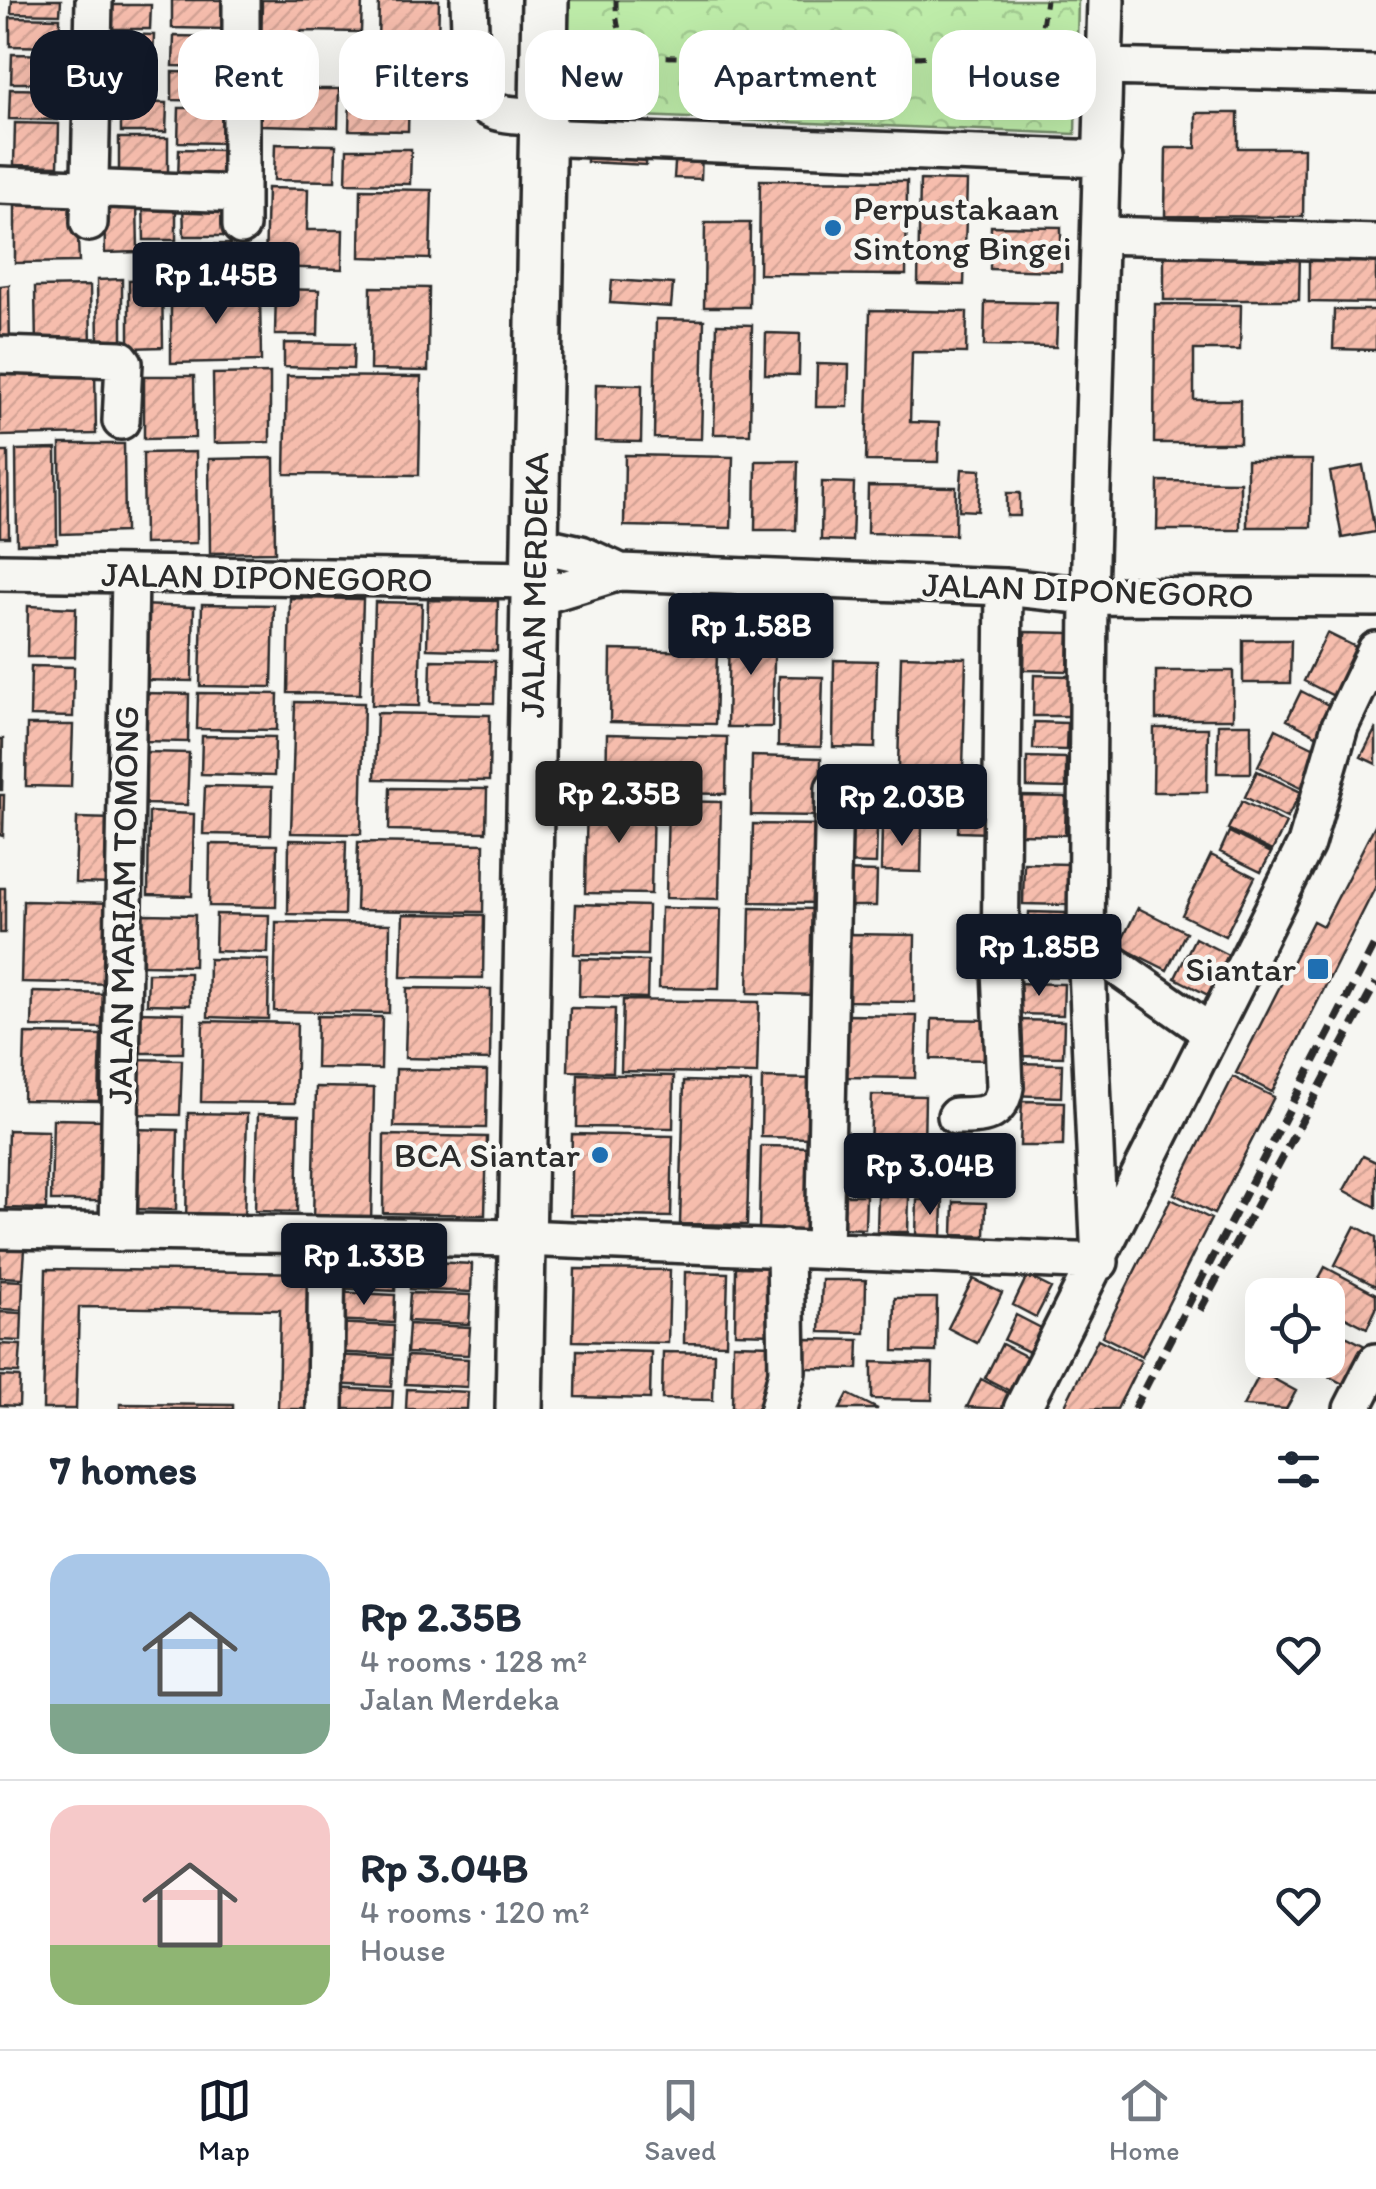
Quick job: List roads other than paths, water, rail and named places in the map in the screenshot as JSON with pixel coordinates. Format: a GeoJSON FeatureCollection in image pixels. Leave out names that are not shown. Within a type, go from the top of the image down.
{"type":"FeatureCollection","features":[{"type":"Feature","properties":{"kind":"main road","name":"JALAN MERDEKA"},"geometry":{"type":"LineString","coordinates":[[519,1409],[545,0]]}},
{"type":"Feature","properties":{"kind":"street"},"geometry":{"type":"LineString","coordinates":[[90,223],[94,0]]}},
{"type":"Feature","properties":{"kind":"street"},"geometry":{"type":"LineString","coordinates":[[0,185],[90,188],[241,210],[240,0]]}},
{"type":"Feature","properties":{"kind":"street"},"geometry":{"type":"LineString","coordinates":[[468,0],[472,89],[476,100],[500,114],[540,127],[1103,159]]}},
{"type":"Feature","properties":{"kind":"street"},"geometry":{"type":"LineString","coordinates":[[1100,1262],[1086,944],[1089,596],[1106,0]]}},
{"type":"Feature","properties":{"kind":"street"},"geometry":{"type":"LineString","coordinates":[[1104,67],[1376,74]]}},
{"type":"Feature","properties":{"kind":"street"},"geometry":{"type":"LineString","coordinates":[[1101,235],[1376,242]]}},
{"type":"Feature","properties":{"kind":"street"},"geometry":{"type":"LineString","coordinates":[[0,355],[120,359],[124,363],[121,421]]}},
{"type":"Feature","properties":{"kind":"street","name":"JALAN DIPONEGORO"},"geometry":{"type":"LineString","coordinates":[[535,574],[581,554],[620,572]]}},
{"type":"Feature","properties":{"kind":"street","name":"JALAN DIPONEGORO"},"geometry":{"type":"LineString","coordinates":[[0,572],[130,576],[620,572],[1004,587],[1089,596],[1376,598]]}},
{"type":"Feature","properties":{"kind":"street","name":"JALAN MARIAM TOMONG"},"geometry":{"type":"LineString","coordinates":[[118,1233],[130,576]]}},
{"type":"Feature","properties":{"kind":"street"},"geometry":{"type":"LineString","coordinates":[[956,1116],[993,1112],[1002,1104],[1005,1087],[1000,968],[1004,587]]}},
{"type":"Feature","properties":{"kind":"street"},"geometry":{"type":"LineString","coordinates":[[1022,1409],[1100,1262],[1306,844],[1340,726],[1376,650]]}},
{"type":"Feature","properties":{"kind":"street"},"geometry":{"type":"LineString","coordinates":[[824,1250],[834,788]]}},
{"type":"Feature","properties":{"kind":"street"},"geometry":{"type":"LineString","coordinates":[[1086,944],[1212,1032]]}},
{"type":"Feature","properties":{"kind":"street"},"geometry":{"type":"LineString","coordinates":[[0,1230],[522,1238],[1100,1262]]}},
{"type":"Feature","properties":{"kind":"street"},"geometry":{"type":"LineString","coordinates":[[325,1409],[327,1236]]}},
{"type":"Feature","properties":{"kind":"street"},"geometry":{"type":"LineString","coordinates":[[778,1409],[787,1372],[785,1248]]}},
{"type":"Feature","properties":{"kind":"street"},"geometry":{"type":"LineString","coordinates":[[1352,1409],[1376,1362]]}},
{"type":"Feature","properties":{"kind":"railway"},"geometry":{"type":"LineString","coordinates":[[1134,1409],[1376,942]]}},
{"type":"Feature","properties":{"kind":"railway"},"geometry":{"type":"LineString","coordinates":[[1200,1310],[1376,983]]}},
{"type":"Feature","properties":{"kind":"place","name":"Perpustakaan Sintong Bingei"},"geometry":{"type":"Point","coordinates":[833,228]}},
{"type":"Feature","properties":{"kind":"place","name":"Siantar"},"geometry":{"type":"Point","coordinates":[1318,969]}},
{"type":"Feature","properties":{"kind":"place","name":"BCA Siantar"},"geometry":{"type":"Point","coordinates":[600,1155]}}]}
